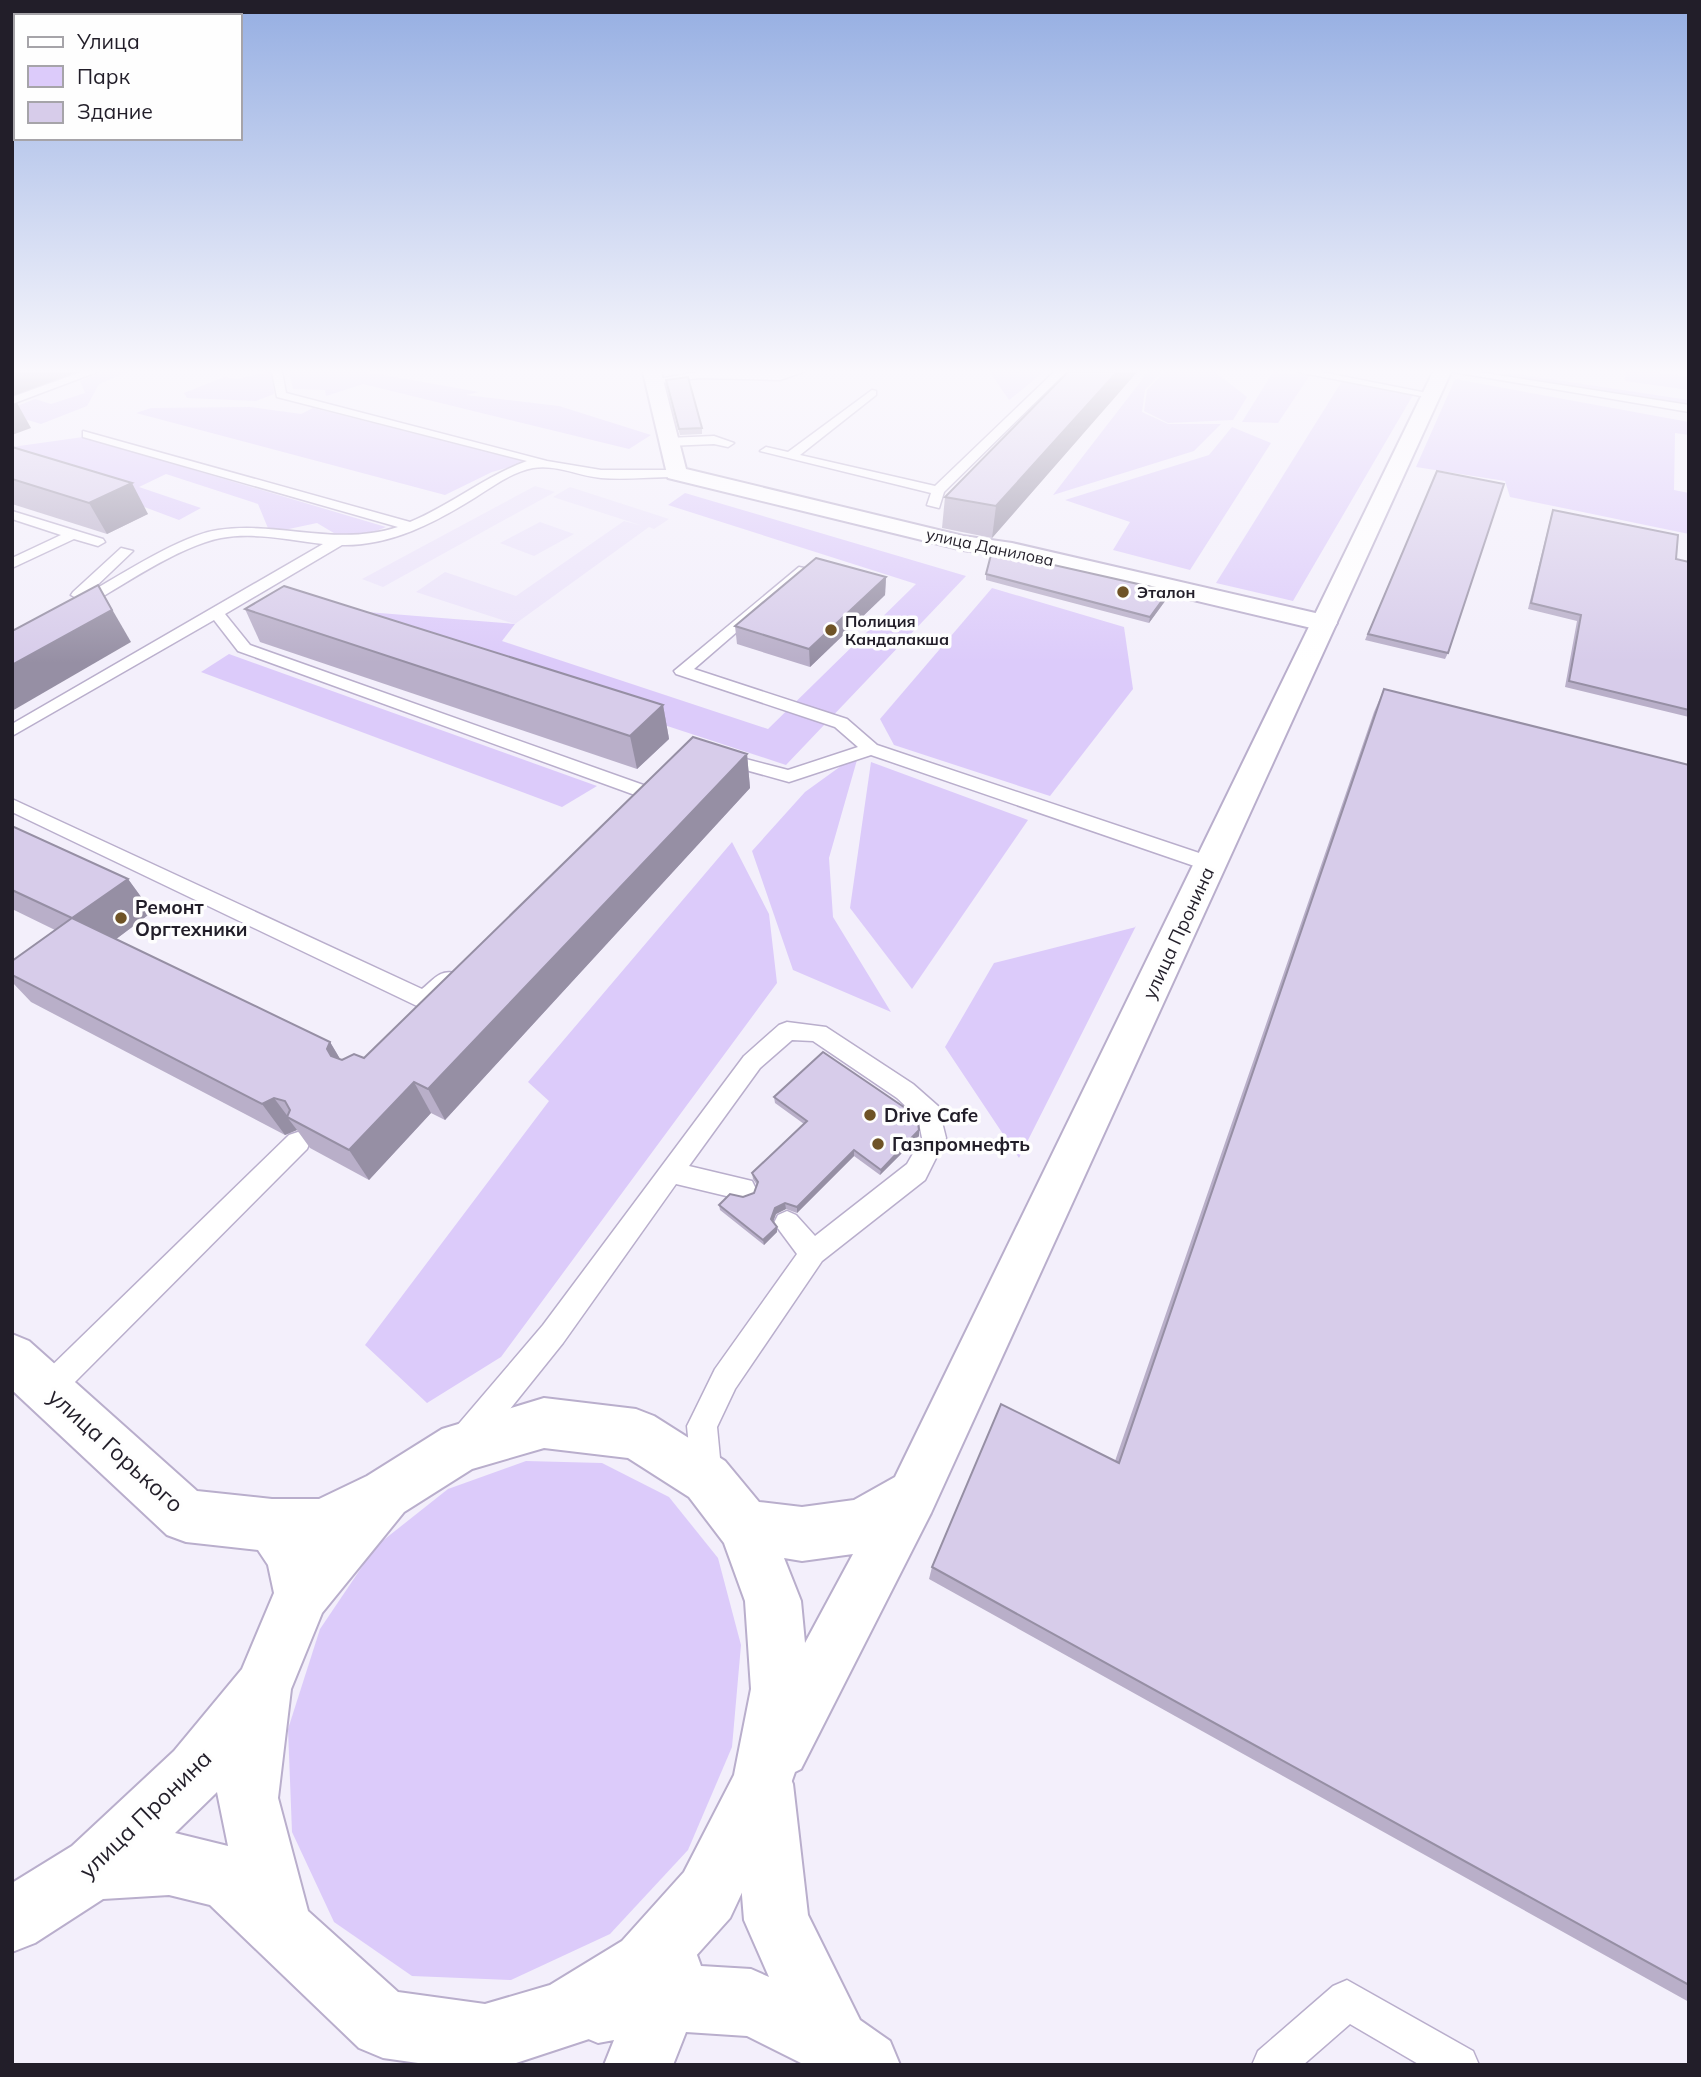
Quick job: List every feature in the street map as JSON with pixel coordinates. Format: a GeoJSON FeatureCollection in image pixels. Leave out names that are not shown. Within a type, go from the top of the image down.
{"type":"FeatureCollection","features":[{"type":"Feature","properties":{"kind":"main road"},"geometry":{"type":"LineString","coordinates":[[675,469],[676,473]]}},
{"type":"Feature","properties":{"kind":"main road","name":"улица Пронина"},"geometry":{"type":"LineString","coordinates":[[638,2065],[707,1895],[913,1495],[1396,469]]}},
{"type":"Feature","properties":{"kind":"main road","name":"улица Данилова"},"geometry":{"type":"LineString","coordinates":[[676,473],[1324,622]]}},
{"type":"Feature","properties":{"kind":"main road","name":"улица Горького"},"geometry":{"type":"LineString","coordinates":[[22,1367],[186,1516],[272,1525],[321,1525],[386,1494]]}},
{"type":"Feature","properties":{"kind":"main road","name":"улица Пронина"},"geometry":{"type":"LineString","coordinates":[[12,1920],[94,1868],[195,1772],[261,1689],[302,1594],[386,1494],[460,1447],[544,1423],[636,1434],[706,1479],[745,1527],[773,1601],[780,1689],[763,1782]]}},
{"type":"Feature","properties":{"kind":"main road"},"geometry":{"type":"LineString","coordinates":[[745,1527],[802,1534],[861,1526],[913,1495]]}},
{"type":"Feature","properties":{"kind":"main road"},"geometry":{"type":"LineString","coordinates":[[272,1525],[293,1553],[302,1594]]}},
{"type":"Feature","properties":{"kind":"main road","name":"улица Пронина"},"geometry":{"type":"LineString","coordinates":[[261,1689],[247,1798],[281,1930],[405,2044],[485,2038],[565,2015],[645,1964],[707,1895]]}},
{"type":"Feature","properties":{"kind":"main road"},"geometry":{"type":"LineString","coordinates":[[763,1782],[776,1920],[851,2054]]}},
{"type":"Feature","properties":{"kind":"main road"},"geometry":{"type":"LineString","coordinates":[[94,1868],[169,1863],[228,1878],[281,1930]]}},
{"type":"Feature","properties":{"kind":"main road"},"geometry":{"type":"LineString","coordinates":[[565,2015],[666,1997],[751,2003],[851,2054]]}},
{"type":"Feature","properties":{"kind":"lane"},"geometry":{"type":"LineString","coordinates":[[210,469],[410,526]]}},
{"type":"Feature","properties":{"kind":"lane"},"geometry":{"type":"LineString","coordinates":[[126,551],[58,616],[166,555],[218,534],[274,532],[358,541],[434,517],[504,474],[518,469]]}},
{"type":"Feature","properties":{"kind":"lane"},"geometry":{"type":"LineString","coordinates":[[577,469],[601,474],[676,473]]}},
{"type":"Feature","properties":{"kind":"lane"},"geometry":{"type":"LineString","coordinates":[[845,469],[938,491]]}},
{"type":"Feature","properties":{"kind":"lane"},"geometry":{"type":"LineString","coordinates":[[934,505],[938,491],[961,469]]}},
{"type":"Feature","properties":{"kind":"lane"},"geometry":{"type":"LineString","coordinates":[[12,515],[98,542]]}},
{"type":"Feature","properties":{"kind":"lane"},"geometry":{"type":"LineString","coordinates":[[12,564],[73,534]]}},
{"type":"Feature","properties":{"kind":"lane"},"geometry":{"type":"LineString","coordinates":[[12,731],[340,540]]}},
{"type":"Feature","properties":{"kind":"lane"},"geometry":{"type":"LineString","coordinates":[[799,571],[682,671],[841,723],[871,749],[1210,864]]}},
{"type":"Feature","properties":{"kind":"lane"},"geometry":{"type":"LineString","coordinates":[[216,613],[244,648],[642,791]]}},
{"type":"Feature","properties":{"kind":"lane"},"geometry":{"type":"LineString","coordinates":[[700,751],[789,776],[871,749]]}},
{"type":"Feature","properties":{"kind":"lane"},"geometry":{"type":"LineString","coordinates":[[622,810],[660,774]]}},
{"type":"Feature","properties":{"kind":"lane"},"geometry":{"type":"LineString","coordinates":[[12,806],[425,1000]]}},
{"type":"Feature","properties":{"kind":"lane"},"geometry":{"type":"LineString","coordinates":[[409,1020],[425,1000],[464,962]]}},
{"type":"Feature","properties":{"kind":"lane"},"geometry":{"type":"LineString","coordinates":[[460,1447],[553,1334],[752,1062],[787,1031],[818,1033],[905,1091],[929,1113],[934,1138],[916,1172],[813,1253],[725,1379],[702,1426],[706,1479]]}},
{"type":"Feature","properties":{"kind":"lane"},"geometry":{"type":"LineString","coordinates":[[22,1367],[298,1142]]}},
{"type":"Feature","properties":{"kind":"lane"},"geometry":{"type":"LineString","coordinates":[[670,1172],[743,1189]]}},
{"type":"Feature","properties":{"kind":"lane"},"geometry":{"type":"LineString","coordinates":[[787,1223],[813,1253]]}},
{"type":"Feature","properties":{"kind":"lane"},"geometry":{"type":"LineString","coordinates":[[1272,2065],[1347,2000],[1459,2065]]}},
{"type":"Feature","properties":{"kind":"shaded area"},"geometry":{"type":"Polygon","coordinates":[[[535,486],[555,492],[383,587],[362,579],[535,486]]]}},
{"type":"Feature","properties":{"kind":"shaded area"},"geometry":{"type":"Polygon","coordinates":[[[570,487],[669,519],[654,529],[649,527],[515,624],[416,592],[445,572],[516,596],[624,521],[643,526],[553,497],[570,487]]]}},
{"type":"Feature","properties":{"kind":"shaded area"},"geometry":{"type":"Polygon","coordinates":[[[540,522],[574,534],[534,556],[500,543],[540,522]]]}},
{"type":"Feature","properties":{"kind":"green space"},"geometry":{"type":"Polygon","coordinates":[[[25,469],[190,469],[386,527],[349,542],[317,523],[270,533],[258,504],[166,474],[139,487],[201,508],[179,520],[123,499],[25,469]]]}},
{"type":"Feature","properties":{"kind":"green space"},"geometry":{"type":"Polygon","coordinates":[[[347,469],[503,469],[445,495],[347,469]]]}},
{"type":"Feature","properties":{"kind":"green space"},"geometry":{"type":"Polygon","coordinates":[[[1073,469],[1137,469],[1053,495],[1073,469]]]}},
{"type":"Feature","properties":{"kind":"green space"},"geometry":{"type":"Polygon","coordinates":[[[1164,469],[1254,469],[1190,570],[1113,550],[1130,522],[1065,500],[1164,469]]]}},
{"type":"Feature","properties":{"kind":"green space"},"geometry":{"type":"Polygon","coordinates":[[[1287,469],[1370,469],[1293,601],[1216,583],[1287,469]]]}},
{"type":"Feature","properties":{"kind":"green space"},"geometry":{"type":"Polygon","coordinates":[[[1428,469],[1674,469],[1674,490],[1689,493],[1689,534],[1510,497],[1505,481],[1428,469]]]}},
{"type":"Feature","properties":{"kind":"green space"},"geometry":{"type":"Polygon","coordinates":[[[685,493],[966,576],[786,765],[305,607],[515,624],[502,641],[768,729],[916,584],[668,505],[685,493]]]}},
{"type":"Feature","properties":{"kind":"green space"},"geometry":{"type":"Polygon","coordinates":[[[992,588],[1124,627],[1133,689],[1050,796],[894,745],[880,719],[992,588]]]}},
{"type":"Feature","properties":{"kind":"green space"},"geometry":{"type":"Polygon","coordinates":[[[229,654],[597,786],[562,807],[201,672],[229,654]]]}},
{"type":"Feature","properties":{"kind":"green space"},"geometry":{"type":"Polygon","coordinates":[[[859,753],[829,858],[833,917],[891,1012],[793,970],[752,851],[805,792],[859,753]]]}},
{"type":"Feature","properties":{"kind":"green space"},"geometry":{"type":"Polygon","coordinates":[[[871,762],[1028,820],[912,989],[850,908],[871,762]]]}},
{"type":"Feature","properties":{"kind":"green space"},"geometry":{"type":"Polygon","coordinates":[[[732,842],[769,914],[777,983],[501,1357],[427,1403],[365,1345],[549,1101],[528,1082],[732,842]]]}},
{"type":"Feature","properties":{"kind":"green space"},"geometry":{"type":"Polygon","coordinates":[[[1135,927],[1019,1158],[945,1047],[994,963],[1135,927]]]}},
{"type":"Feature","properties":{"kind":"green space"},"geometry":{"type":"Polygon","coordinates":[[[526,1461],[602,1463],[669,1497],[718,1558],[741,1645],[732,1747],[688,1850],[610,1934],[511,1980],[412,1976],[334,1922],[292,1832],[288,1729],[320,1629],[376,1546],[448,1489],[526,1461]]]}},
{"type":"Feature","properties":{"kind":"building"},"geometry":{"type":"Polygon","coordinates":[[[12,469],[85,469],[132,483],[89,503],[12,479],[12,469]]]}},
{"type":"Feature","properties":{"kind":"building"},"geometry":{"type":"Polygon","coordinates":[[[973,469],[1029,469],[996,506],[945,497],[973,469]]]}},
{"type":"Feature","properties":{"kind":"building"},"geometry":{"type":"Polygon","coordinates":[[[1437,471],[1504,484],[1448,653],[1368,634],[1437,471]]]}},
{"type":"Feature","properties":{"kind":"building"},"geometry":{"type":"Polygon","coordinates":[[[1553,510],[1678,535],[1676,559],[1689,562],[1689,710],[1569,681],[1581,615],[1531,603],[1553,510]]]}},
{"type":"Feature","properties":{"kind":"building"},"geometry":{"type":"Polygon","coordinates":[[[992,551],[1169,591],[1150,617],[986,574],[992,551]]]}},
{"type":"Feature","properties":{"kind":"building"},"geometry":{"type":"Polygon","coordinates":[[[816,558],[886,577],[809,649],[735,626],[816,558]]]}},
{"type":"Feature","properties":{"kind":"building"},"geometry":{"type":"Polygon","coordinates":[[[98,585],[112,610],[12,665],[12,631],[98,585]]]}},
{"type":"Feature","properties":{"kind":"building"},"geometry":{"type":"Polygon","coordinates":[[[284,586],[663,705],[630,736],[245,609],[284,586]]]}},
{"type":"Feature","properties":{"kind":"building"},"geometry":{"type":"Polygon","coordinates":[[[1384,689],[1689,765],[1689,1985],[932,1567],[1001,1404],[1119,1463],[1384,689]]]}},
{"type":"Feature","properties":{"kind":"building"},"geometry":{"type":"Polygon","coordinates":[[[693,737],[747,754],[428,1089],[414,1082],[349,1150],[287,1117],[290,1110],[285,1101],[274,1098],[262,1104],[12,975],[12,961],[72,918],[330,1042],[327,1049],[331,1056],[342,1060],[354,1054],[364,1058],[693,737]]]}},
{"type":"Feature","properties":{"kind":"building"},"geometry":{"type":"Polygon","coordinates":[[[12,826],[128,879],[72,918],[12,890],[12,826]]]}},
{"type":"Feature","properties":{"kind":"building"},"geometry":{"type":"Polygon","coordinates":[[[823,1052],[917,1116],[919,1130],[881,1170],[854,1150],[797,1207],[785,1203],[775,1208],[771,1219],[777,1227],[763,1240],[719,1205],[730,1194],[743,1197],[754,1193],[758,1182],[752,1173],[807,1121],[774,1097],[823,1052]]]}},
{"type":"Feature","properties":{"kind":"place","name":"Эталон"},"geometry":{"type":"Point","coordinates":[1123,592]}},
{"type":"Feature","properties":{"kind":"place","name":"Полиция Кандалакша"},"geometry":{"type":"Point","coordinates":[831,630]}},
{"type":"Feature","properties":{"kind":"place","name":"Ремонт Оргтехники"},"geometry":{"type":"Point","coordinates":[121,918]}},
{"type":"Feature","properties":{"kind":"place","name":"Drive Cafe"},"geometry":{"type":"Point","coordinates":[870,1115]}},
{"type":"Feature","properties":{"kind":"place","name":"Газпромнефть"},"geometry":{"type":"Point","coordinates":[878,1144]}}]}
